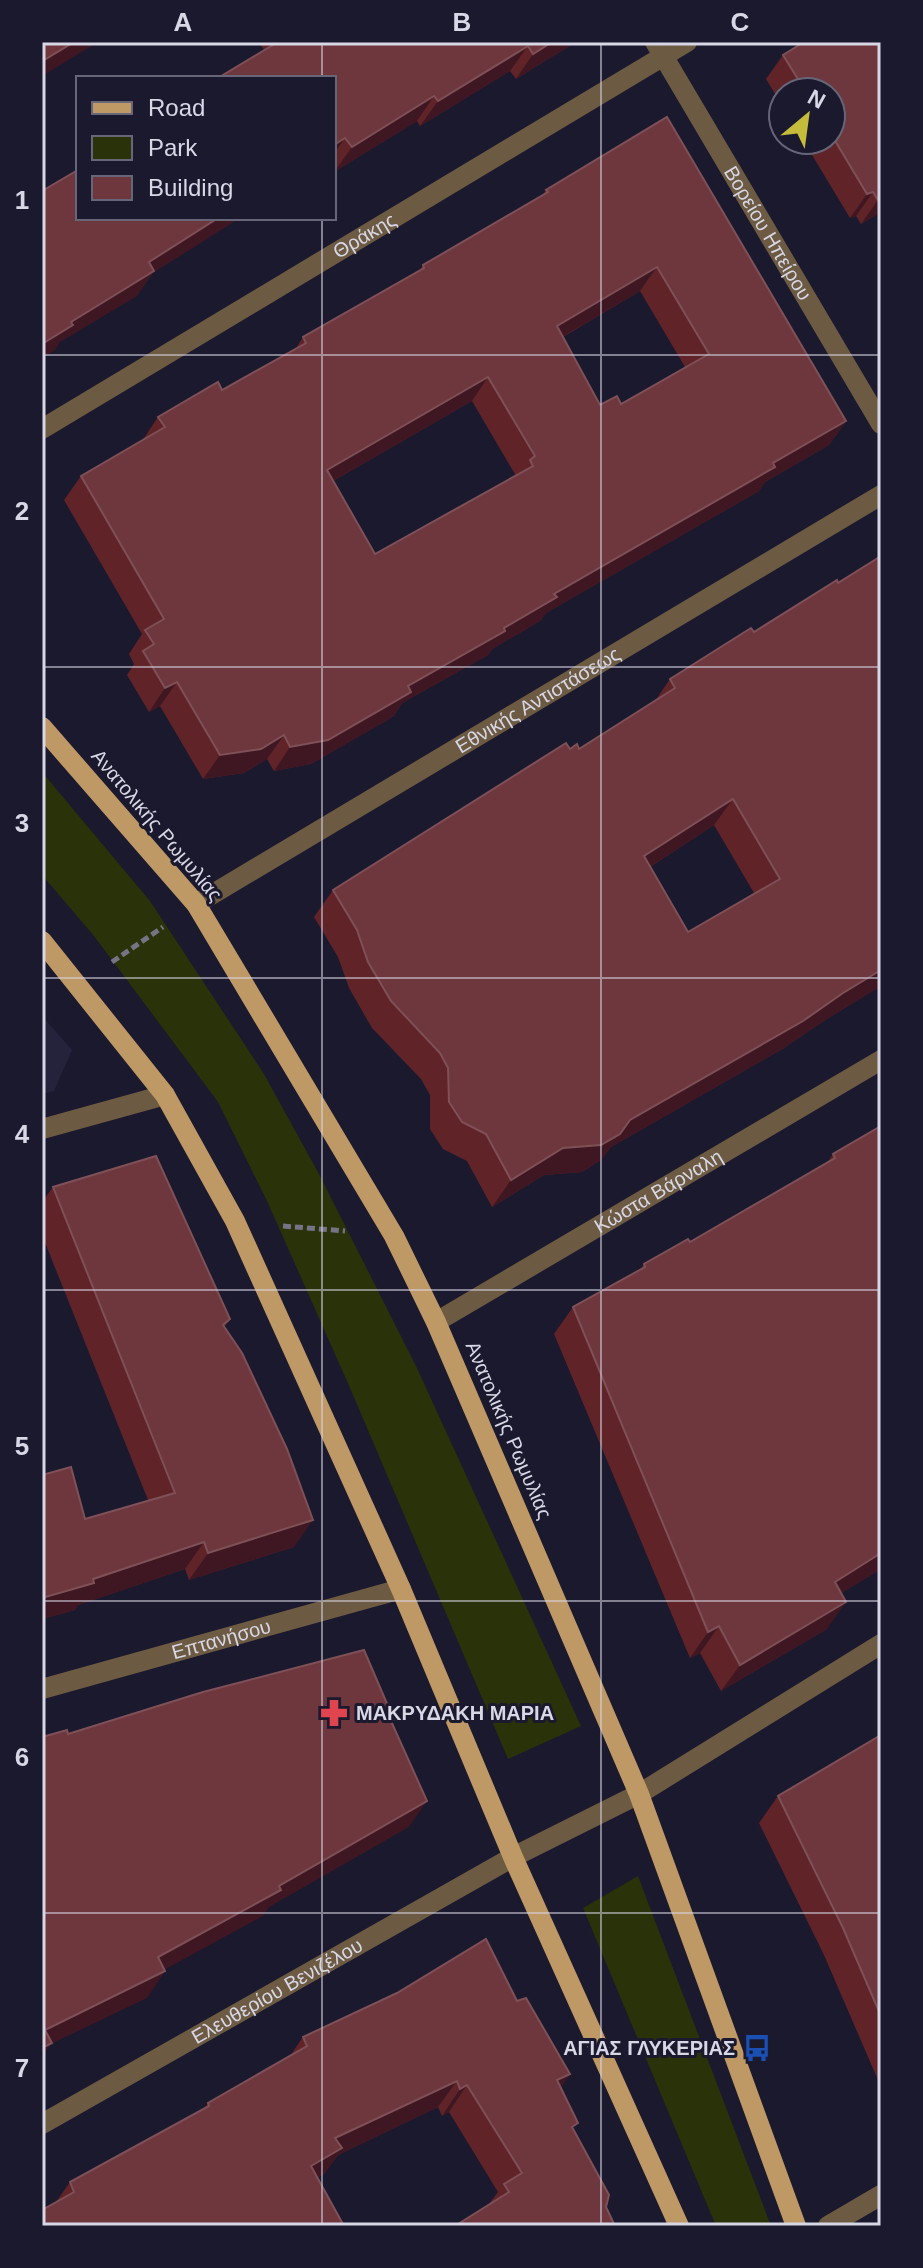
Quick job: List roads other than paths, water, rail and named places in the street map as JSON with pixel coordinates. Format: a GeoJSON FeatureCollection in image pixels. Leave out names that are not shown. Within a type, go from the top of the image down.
{"type":"FeatureCollection","features":[{"type":"Feature","properties":{"kind":"main road","name":"Ανατολικής Ρωμυλίας"},"geometry":{"type":"LineString","coordinates":[[42,727],[196,904],[394,1236],[436,1322],[639,1794],[796,2226]]}},
{"type":"Feature","properties":{"kind":"main road"},"geometry":{"type":"LineString","coordinates":[[42,941],[165,1095],[235,1221],[401,1589],[513,1857],[679,2226]]}},
{"type":"Feature","properties":{"kind":"street","name":"Θράκης"},"geometry":{"type":"LineString","coordinates":[[42,429],[659,49],[687,42]]}},
{"type":"Feature","properties":{"kind":"street","name":"Βορείου Ηπείρου"},"geometry":{"type":"LineString","coordinates":[[659,49],[881,424]]}},
{"type":"Feature","properties":{"kind":"street","name":"Εθνικής Αντιστάσεως"},"geometry":{"type":"LineString","coordinates":[[196,904],[881,495]]}},
{"type":"Feature","properties":{"kind":"street","name":"Κώστα Βάρναλη"},"geometry":{"type":"LineString","coordinates":[[436,1322],[881,1060]]}},
{"type":"Feature","properties":{"kind":"street"},"geometry":{"type":"LineString","coordinates":[[42,1129],[165,1095]]}},
{"type":"Feature","properties":{"kind":"street","name":"Επτανήσου"},"geometry":{"type":"LineString","coordinates":[[42,1689],[401,1589]]}},
{"type":"Feature","properties":{"kind":"street"},"geometry":{"type":"LineString","coordinates":[[639,1794],[881,1644]]}},
{"type":"Feature","properties":{"kind":"street","name":"Ελευθερίου Βενιζέλου"},"geometry":{"type":"LineString","coordinates":[[42,2124],[513,1857],[639,1794]]}},
{"type":"Feature","properties":{"kind":"street"},"geometry":{"type":"LineString","coordinates":[[828,2226],[881,2195]]}},
{"type":"Feature","properties":{"kind":"place","name":"ΜΑΚΡΥΔΑΚΗ ΜΑΡΙΑ"},"geometry":{"type":"Point","coordinates":[334,1713]}},
{"type":"Feature","properties":{"kind":"place","name":"ΑΓΙΑΣ ΓΛΥΚΕΡΙΑΣ"},"geometry":{"type":"Point","coordinates":[757,2048]}}]}
